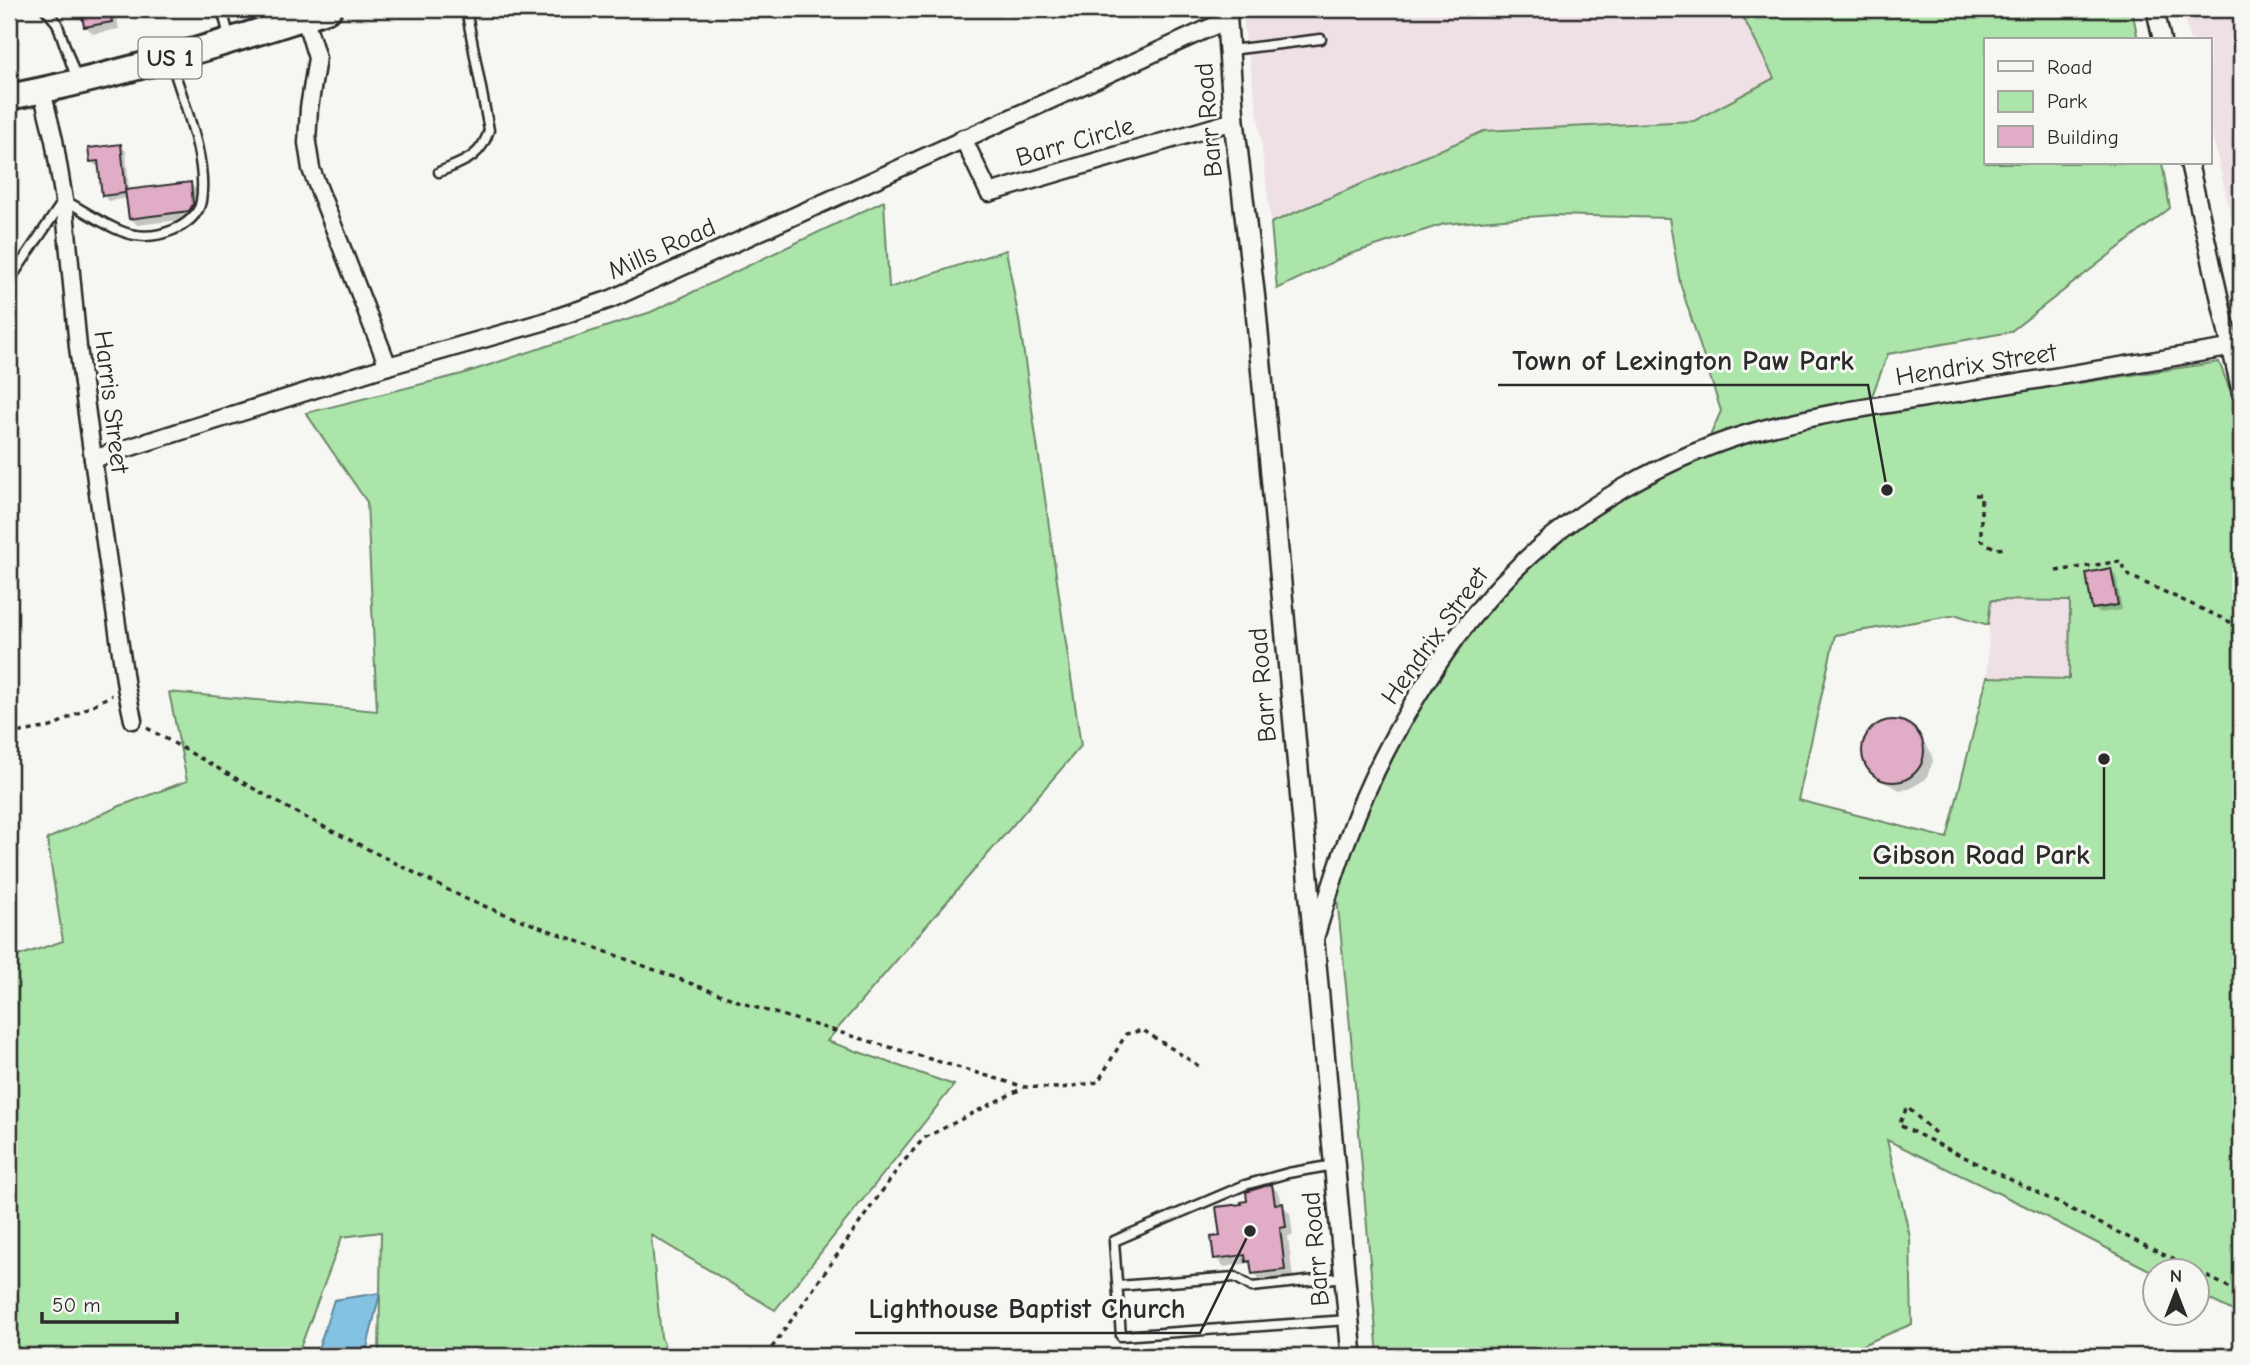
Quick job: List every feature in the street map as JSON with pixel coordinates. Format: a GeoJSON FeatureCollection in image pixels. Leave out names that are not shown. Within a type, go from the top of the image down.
{"type":"FeatureCollection","features":[{"type":"Feature","properties":{"kind":"main road","name":"US 1"},"geometry":{"type":"LineString","coordinates":[[9,97],[78,83],[170,58],[230,40],[303,13],[329,9]]}},
{"type":"Feature","properties":{"kind":"street"},"geometry":{"type":"LineString","coordinates":[[2160,10],[2162,38]]}},
{"type":"Feature","properties":{"kind":"street"},"geometry":{"type":"LineString","coordinates":[[303,13],[317,58],[309,108],[307,143],[312,169],[388,366]]}},
{"type":"Feature","properties":{"kind":"street","name":"Mills Road"},"geometry":{"type":"LineString","coordinates":[[93,458],[611,299],[1227,14]]}},
{"type":"Feature","properties":{"kind":"street","name":"Barr Road"},"geometry":{"type":"LineString","coordinates":[[1227,14],[1234,121],[1255,300],[1352,1356]]}},
{"type":"Feature","properties":{"kind":"street","name":"Harris Street"},"geometry":{"type":"LineString","coordinates":[[42,91],[54,139],[64,200],[78,347],[126,687],[134,720]]}},
{"type":"Feature","properties":{"kind":"street","name":"Barr Circle"},"geometry":{"type":"LineString","coordinates":[[962,138],[989,193],[1234,121]]}},
{"type":"Feature","properties":{"kind":"street"},"geometry":{"type":"LineString","coordinates":[[2189,164],[2236,347],[2241,393]]}},
{"type":"Feature","properties":{"kind":"street","name":"Hendrix Street"},"geometry":{"type":"LineString","coordinates":[[1313,943],[1349,834],[1369,786],[1400,725],[1478,610],[1538,548],[1582,514],[1626,487],[1672,464],[1767,428],[1886,405],[2236,347]]}},
{"type":"Feature","properties":{"kind":"lane"},"geometry":{"type":"LineString","coordinates":[[45,9],[57,23],[78,83]]}},
{"type":"Feature","properties":{"kind":"lane"},"geometry":{"type":"LineString","coordinates":[[222,9],[230,40]]}},
{"type":"Feature","properties":{"kind":"lane"},"geometry":{"type":"LineString","coordinates":[[439,172],[472,158],[486,142],[489,130],[466,9]]}},
{"type":"Feature","properties":{"kind":"lane"},"geometry":{"type":"LineString","coordinates":[[1230,50],[1321,39]]}},
{"type":"Feature","properties":{"kind":"lane"},"geometry":{"type":"LineString","coordinates":[[9,281],[64,200],[122,232],[144,236],[176,229],[192,219],[201,203],[198,154],[170,58]]}},
{"type":"Feature","properties":{"kind":"lane"},"geometry":{"type":"LineString","coordinates":[[1334,1165],[1288,1173],[1245,1185],[1114,1241],[1121,1336],[1348,1320]]}},
{"type":"Feature","properties":{"kind":"lane"},"geometry":{"type":"LineString","coordinates":[[1118,1286],[1235,1277],[1252,1287],[1345,1277]]}},
{"type":"Feature","properties":{"kind":"path"},"geometry":{"type":"LineString","coordinates":[[1975,495],[1981,495],[1982,540],[1996,549],[2007,548]]}},
{"type":"Feature","properties":{"kind":"path"},"geometry":{"type":"LineString","coordinates":[[2056,571],[2121,561],[2130,576],[2241,627]]}},
{"type":"Feature","properties":{"kind":"path"},"geometry":{"type":"LineString","coordinates":[[9,734],[51,727],[126,687]]}},
{"type":"Feature","properties":{"kind":"path"},"geometry":{"type":"LineString","coordinates":[[134,720],[295,811],[468,900],[754,1007],[1025,1087],[1061,1088],[1098,1082],[1126,1034],[1143,1030],[1179,1051],[1201,1068]]}},
{"type":"Feature","properties":{"kind":"path"},"geometry":{"type":"LineString","coordinates":[[765,1356],[899,1167],[924,1138],[1025,1087]]}},
{"type":"Feature","properties":{"kind":"path"},"geometry":{"type":"LineString","coordinates":[[1935,1133],[1906,1107],[1899,1125],[2165,1256]]}},
{"type":"Feature","properties":{"kind":"path"},"geometry":{"type":"LineString","coordinates":[[2212,1279],[2241,1293]]}},
{"type":"Feature","properties":{"kind":"shaded area"},"geometry":{"type":"Polygon","coordinates":[[[1241,9],[1739,9],[1774,78],[1694,121],[1484,131],[1271,223],[1258,115],[1241,9]]]}},
{"type":"Feature","properties":{"kind":"shaded area"},"geometry":{"type":"Polygon","coordinates":[[[2183,9],[2241,9],[2241,260],[2212,134],[2212,38],[2190,38],[2183,9]]]}},
{"type":"Feature","properties":{"kind":"shaded area"},"geometry":{"type":"Polygon","coordinates":[[[1990,600],[2070,601],[2069,679],[1987,677],[1990,600]]]}},
{"type":"Feature","properties":{"kind":"green space"},"geometry":{"type":"Polygon","coordinates":[[[1739,9],[2132,9],[2138,38],[1984,38],[1984,164],[2162,164],[2170,208],[2010,332],[1888,354],[1870,401],[1792,426],[2219,362],[2241,418],[2241,1315],[2212,1301],[2212,1256],[2142,1256],[2142,1266],[2025,1206],[1887,1140],[1910,1237],[1912,1324],[1836,1356],[1378,1356],[1335,878],[1369,786],[1478,610],[1582,514],[1704,450],[1721,411],[1680,283],[1669,218],[1553,215],[1444,224],[1347,255],[1277,289],[1271,223],[1484,131],[1694,121],[1774,78],[1739,9]],[[1991,600],[1988,625],[1957,615],[1835,635],[1798,800],[1947,838],[1987,677],[2069,679],[2070,601],[1991,600]]]}},
{"type":"Feature","properties":{"kind":"green space"},"geometry":{"type":"Polygon","coordinates":[[[884,201],[889,288],[1006,250],[1019,320],[1081,746],[827,1041],[954,1085],[775,1310],[651,1235],[661,1337],[669,1356],[379,1356],[381,1232],[342,1237],[297,1356],[9,1356],[9,959],[63,941],[47,839],[120,806],[187,781],[169,692],[377,711],[367,502],[306,413],[462,374],[651,312],[884,201]]]}},
{"type":"Feature","properties":{"kind":"water"},"geometry":{"type":"Polygon","coordinates":[[[380,1293],[365,1356],[316,1356],[334,1300],[380,1293]]]}},
{"type":"Feature","properties":{"kind":"building"},"geometry":{"type":"Polygon","coordinates":[[[81,9],[110,9],[112,22],[84,27],[81,9]]]}},
{"type":"Feature","properties":{"kind":"building"},"geometry":{"type":"Polygon","coordinates":[[[121,144],[126,193],[102,196],[98,161],[90,162],[88,148],[121,144]]]}},
{"type":"Feature","properties":{"kind":"building"},"geometry":{"type":"Polygon","coordinates":[[[191,182],[193,204],[189,211],[129,219],[125,190],[191,182]]]}},
{"type":"Feature","properties":{"kind":"building"},"geometry":{"type":"Polygon","coordinates":[[[2111,568],[2118,605],[2092,609],[2086,573],[2111,568]]]}},
{"type":"Feature","properties":{"kind":"building"},"geometry":{"type":"Polygon","coordinates":[[[1887,720],[1899,720],[1915,729],[1922,739],[1922,763],[1915,773],[1899,782],[1887,782],[1876,777],[1867,768],[1862,757],[1862,745],[1867,734],[1876,725],[1887,720]]]}},
{"type":"Feature","properties":{"kind":"building"},"geometry":{"type":"Polygon","coordinates":[[[1272,1184],[1275,1204],[1283,1203],[1286,1227],[1280,1228],[1285,1270],[1252,1274],[1250,1261],[1246,1262],[1245,1255],[1214,1259],[1211,1237],[1220,1236],[1216,1207],[1242,1204],[1241,1202],[1247,1201],[1246,1192],[1272,1184]]]}},
{"type":"Feature","properties":{"kind":"place","name":"Town of Lexington Paw Park"},"geometry":{"type":"Point","coordinates":[1887,490]}},
{"type":"Feature","properties":{"kind":"place","name":"Gibson Road Park"},"geometry":{"type":"Point","coordinates":[2104,759]}},
{"type":"Feature","properties":{"kind":"place","name":"Lighthouse Baptist Church"},"geometry":{"type":"Point","coordinates":[1250,1231]}}]}
